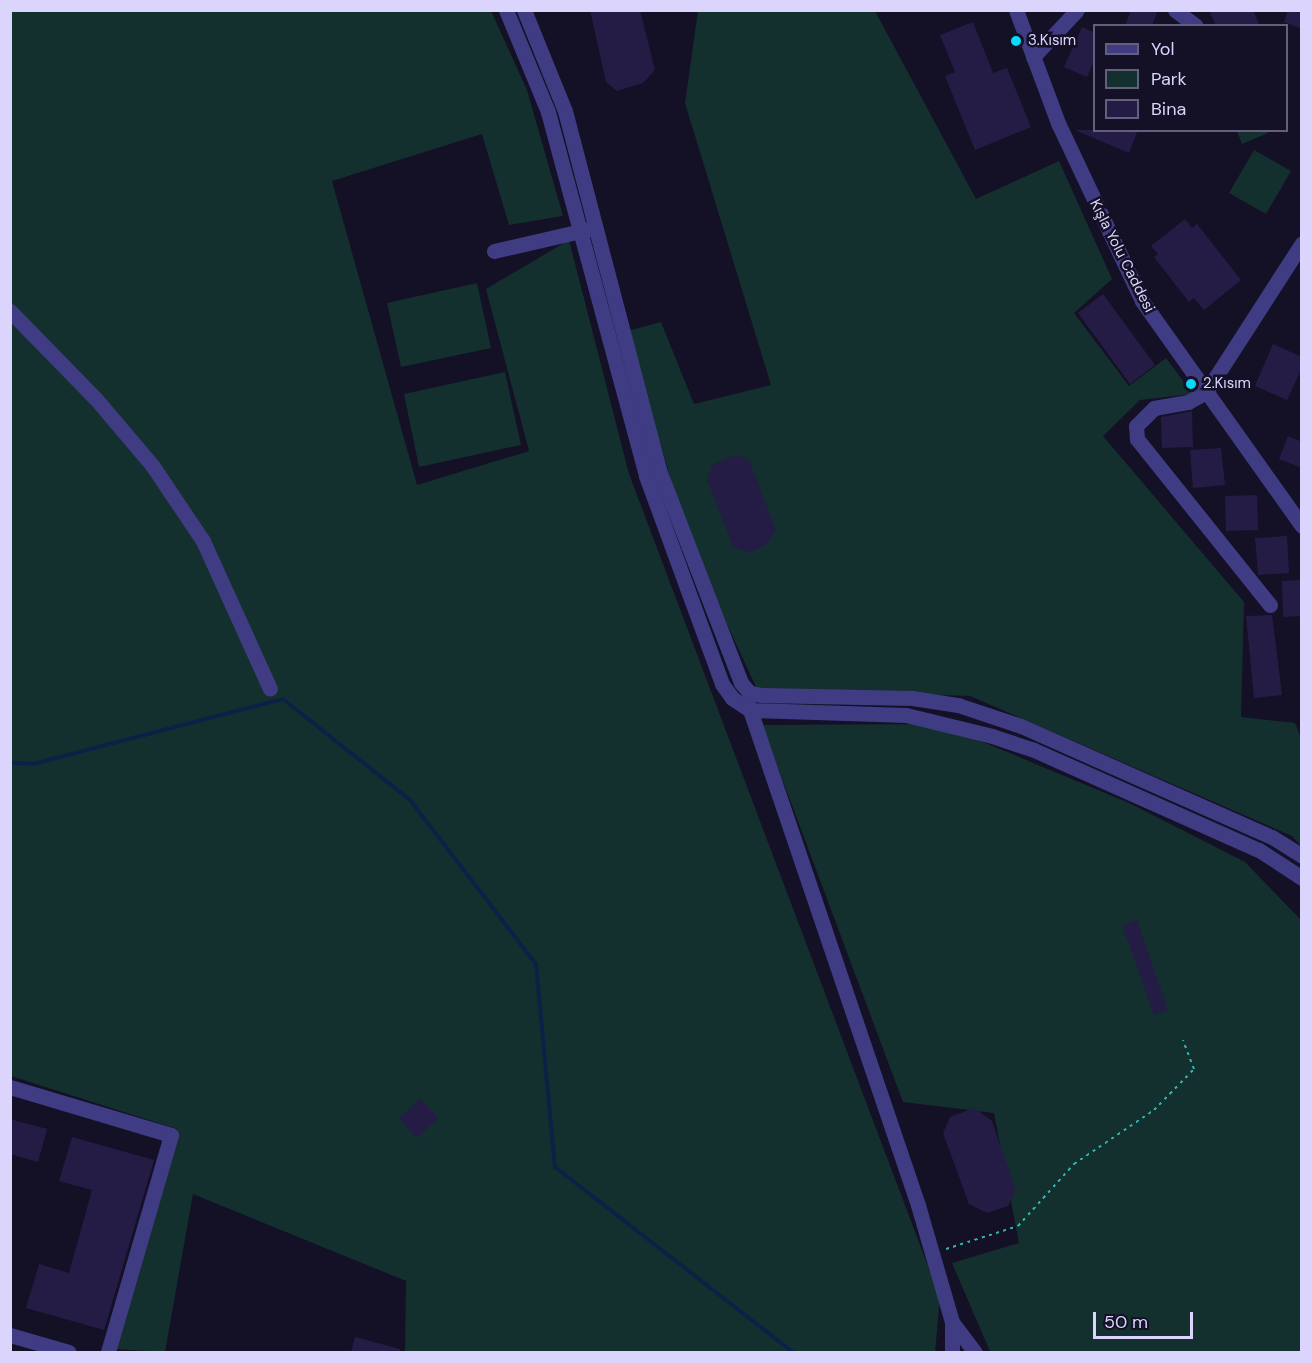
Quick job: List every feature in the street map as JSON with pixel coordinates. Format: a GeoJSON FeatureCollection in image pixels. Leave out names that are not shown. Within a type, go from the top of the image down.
{"type":"FeatureCollection","features":[{"type":"Feature","properties":{"kind":"street"},"geometry":{"type":"LineString","coordinates":[[506,10],[545,101],[588,230],[659,470],[741,683],[932,1254],[952,1322],[952,1353]]}},
{"type":"Feature","properties":{"kind":"street"},"geometry":{"type":"LineString","coordinates":[[524,10],[555,80],[646,476],[722,684],[732,698],[750,710],[906,715],[949,722],[1045,755],[1259,850],[1301,876]]}},
{"type":"Feature","properties":{"kind":"street","name":"Kışla Yolu Caddesi"},"geometry":{"type":"LineString","coordinates":[[1017,10],[1058,123],[1142,302],[1302,526]]}},
{"type":"Feature","properties":{"kind":"street"},"geometry":{"type":"LineString","coordinates":[[1033,57],[1077,10]]}},
{"type":"Feature","properties":{"kind":"street"},"geometry":{"type":"LineString","coordinates":[[1175,10],[1193,24]]}},
{"type":"Feature","properties":{"kind":"street"},"geometry":{"type":"LineString","coordinates":[[494,251],[588,230]]}},
{"type":"Feature","properties":{"kind":"street"},"geometry":{"type":"LineString","coordinates":[[1270,605],[1137,439],[1136,426],[1145,414],[1154,408],[1197,399],[1206,392],[1302,243]]}},
{"type":"Feature","properties":{"kind":"street"},"geometry":{"type":"LineString","coordinates":[[10,311],[96,399],[152,465],[203,541],[270,689]]}},
{"type":"Feature","properties":{"kind":"street"},"geometry":{"type":"LineString","coordinates":[[741,683],[750,693],[760,695],[912,698],[958,705],[1076,750],[1272,837],[1302,856]]}},
{"type":"Feature","properties":{"kind":"street"},"geometry":{"type":"LineString","coordinates":[[10,1087],[171,1135],[108,1353]]}},
{"type":"Feature","properties":{"kind":"street"},"geometry":{"type":"LineString","coordinates":[[952,1322],[975,1353]]}},
{"type":"Feature","properties":{"kind":"street"},"geometry":{"type":"LineString","coordinates":[[10,1335],[69,1353]]}},
{"type":"Feature","properties":{"kind":"path"},"geometry":{"type":"LineString","coordinates":[[932,1254],[1018,1226],[1074,1164],[1154,1110],[1186,1081],[1194,1068],[1183,1041]]}},
{"type":"Feature","properties":{"kind":"green space"},"geometry":{"type":"Polygon","coordinates":[[[11,11],[491,11],[527,90],[563,216],[509,225],[482,134],[332,181],[417,485],[529,451],[486,289],[569,240],[629,474],[940,1298],[935,1352],[405,1352],[406,1281],[193,1194],[165,1352],[114,1349],[177,1129],[11,1076],[11,11]]]}},
{"type":"Feature","properties":{"kind":"green space"},"geometry":{"type":"Polygon","coordinates":[[[698,11],[875,11],[976,199],[1059,161],[1112,279],[1074,313],[1129,386],[1166,358],[1193,394],[1140,400],[1103,436],[1244,602],[1241,717],[1295,723],[1301,738],[1301,846],[1292,836],[970,696],[757,689],[688,540],[628,331],[661,322],[694,404],[771,385],[685,103],[698,11]]]}},
{"type":"Feature","properties":{"kind":"green space"},"geometry":{"type":"Polygon","coordinates":[[[1237,132],[1268,133],[1242,144],[1237,132]]]}},
{"type":"Feature","properties":{"kind":"green space"},"geometry":{"type":"Polygon","coordinates":[[[1254,150],[1291,171],[1266,214],[1229,193],[1254,150]]]}},
{"type":"Feature","properties":{"kind":"green space"},"geometry":{"type":"Polygon","coordinates":[[[477,283],[491,348],[401,367],[387,303],[477,283]]]}},
{"type":"Feature","properties":{"kind":"green space"},"geometry":{"type":"Polygon","coordinates":[[[505,372],[521,445],[419,467],[404,394],[505,372]]]}},
{"type":"Feature","properties":{"kind":"green space"},"geometry":{"type":"Polygon","coordinates":[[[940,724],[1129,803],[1245,862],[1301,920],[1301,1352],[991,1352],[989,1349],[952,1263],[1019,1243],[994,1113],[903,1102],[762,725],[940,724]]]}},
{"type":"Feature","properties":{"kind":"building"},"geometry":{"type":"Polygon","coordinates":[[[590,10],[640,10],[655,70],[643,83],[617,91],[606,82],[590,10]]]}},
{"type":"Feature","properties":{"kind":"building"},"geometry":{"type":"Polygon","coordinates":[[[1131,10],[1158,10],[1153,24],[1126,24],[1131,10]]]}},
{"type":"Feature","properties":{"kind":"building"},"geometry":{"type":"Polygon","coordinates":[[[1209,10],[1253,10],[1259,24],[1215,24],[1209,10]]]}},
{"type":"Feature","properties":{"kind":"building"},"geometry":{"type":"Polygon","coordinates":[[[1288,10],[1302,10],[1302,29],[1284,22],[1288,10]]]}},
{"type":"Feature","properties":{"kind":"building"},"geometry":{"type":"Polygon","coordinates":[[[973,22],[993,73],[1007,68],[1031,127],[975,150],[945,76],[955,72],[940,35],[973,22]]]}},
{"type":"Feature","properties":{"kind":"building"},"geometry":{"type":"Polygon","coordinates":[[[1082,27],[1093,32],[1093,64],[1087,77],[1064,67],[1082,27]]]}},
{"type":"Feature","properties":{"kind":"building"},"geometry":{"type":"Polygon","coordinates":[[[1075,130],[1137,132],[1129,153],[1075,130]]]}},
{"type":"Feature","properties":{"kind":"building"},"geometry":{"type":"Polygon","coordinates":[[[1185,219],[1192,228],[1197,224],[1241,280],[1204,310],[1194,298],[1189,302],[1154,257],[1158,254],[1151,246],[1185,219]]]}},
{"type":"Feature","properties":{"kind":"building"},"geometry":{"type":"Polygon","coordinates":[[[1103,294],[1155,365],[1130,384],[1078,313],[1103,294]]]}},
{"type":"Feature","properties":{"kind":"building"},"geometry":{"type":"Polygon","coordinates":[[[1273,344],[1302,357],[1302,368],[1287,400],[1255,386],[1273,344]]]}},
{"type":"Feature","properties":{"kind":"building"},"geometry":{"type":"Polygon","coordinates":[[[1192,411],[1193,447],[1162,448],[1161,417],[1192,411]]]}},
{"type":"Feature","properties":{"kind":"building"},"geometry":{"type":"Polygon","coordinates":[[[1288,436],[1302,442],[1302,468],[1279,459],[1288,436]]]}},
{"type":"Feature","properties":{"kind":"building"},"geometry":{"type":"Polygon","coordinates":[[[1221,448],[1225,485],[1193,488],[1190,450],[1221,448]]]}},
{"type":"Feature","properties":{"kind":"building"},"geometry":{"type":"Polygon","coordinates":[[[736,455],[749,460],[776,530],[766,545],[748,553],[733,546],[707,480],[713,464],[736,455]]]}},
{"type":"Feature","properties":{"kind":"building"},"geometry":{"type":"Polygon","coordinates":[[[1257,495],[1258,530],[1226,531],[1225,496],[1257,495]]]}},
{"type":"Feature","properties":{"kind":"building"},"geometry":{"type":"Polygon","coordinates":[[[1287,536],[1289,573],[1258,575],[1255,538],[1287,536]]]}},
{"type":"Feature","properties":{"kind":"building"},"geometry":{"type":"Polygon","coordinates":[[[1302,580],[1302,616],[1283,617],[1282,581],[1302,580]]]}},
{"type":"Feature","properties":{"kind":"building"},"geometry":{"type":"Polygon","coordinates":[[[1272,615],[1282,695],[1254,698],[1246,616],[1272,615]]]}},
{"type":"Feature","properties":{"kind":"building"},"geometry":{"type":"Polygon","coordinates":[[[1137,920],[1168,1010],[1154,1015],[1122,925],[1137,920]]]}},
{"type":"Feature","properties":{"kind":"building"},"geometry":{"type":"Polygon","coordinates":[[[420,1099],[438,1118],[417,1138],[399,1119],[420,1099]]]}},
{"type":"Feature","properties":{"kind":"building"},"geometry":{"type":"Polygon","coordinates":[[[974,1108],[992,1121],[1016,1190],[1008,1206],[987,1213],[969,1204],[943,1133],[950,1117],[974,1108]]]}},
{"type":"Feature","properties":{"kind":"building"},"geometry":{"type":"Polygon","coordinates":[[[10,1119],[47,1129],[38,1162],[10,1154],[10,1119]]]}},
{"type":"Feature","properties":{"kind":"building"},"geometry":{"type":"Polygon","coordinates":[[[72,1137],[154,1160],[104,1330],[26,1308],[39,1264],[69,1273],[92,1190],[59,1181],[72,1137]]]}},
{"type":"Feature","properties":{"kind":"building"},"geometry":{"type":"Polygon","coordinates":[[[355,1337],[400,1349],[400,1353],[351,1353],[355,1337]]]}},
{"type":"Feature","properties":{"kind":"waterway"},"geometry":{"type":"LineString","coordinates":[[10,763],[33,764],[283,699],[410,800],[536,964],[555,1167],[793,1352]]}},
{"type":"Feature","properties":{"kind":"place","name":"3.Kısım"},"geometry":{"type":"Point","coordinates":[1016,41]}},
{"type":"Feature","properties":{"kind":"place","name":"2.Kısım"},"geometry":{"type":"Point","coordinates":[1191,384]}}]}
